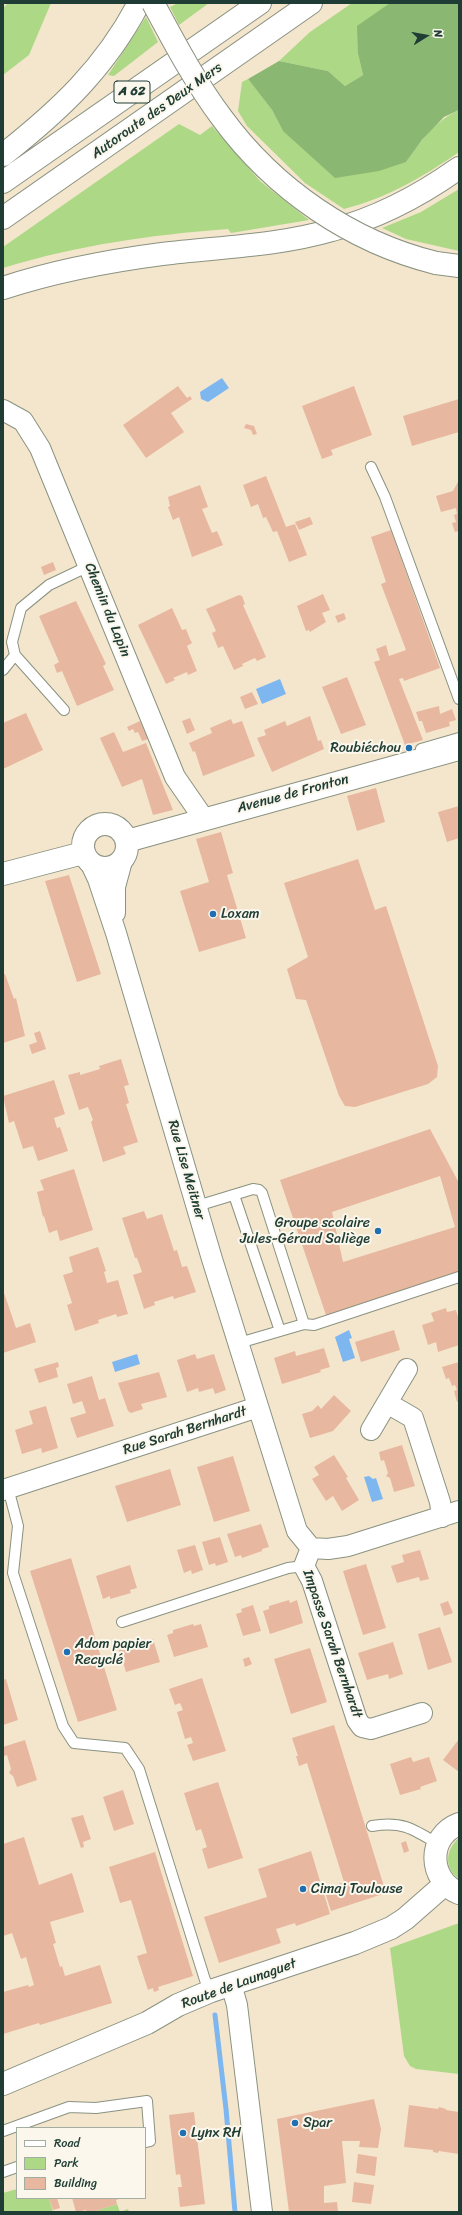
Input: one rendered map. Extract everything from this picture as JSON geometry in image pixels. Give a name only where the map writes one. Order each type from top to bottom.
[{"type":"main road","points":[[3,155],[57,111],[80,88],[101,63],[139,3]]},
{"type":"main road","points":[[153,3],[177,48],[222,118],[268,170],[325,215],[353,232],[381,246],[411,257],[436,263],[459,266]]},
{"type":"main road","name":"A 62","points":[[3,182],[260,3]]},
{"type":"main road","name":"Autoroute des Deux Mers","points":[[3,218],[311,3]]},
{"type":"main road","points":[[3,288],[63,270],[161,254],[282,240],[333,230],[380,213],[426,191],[459,168]]},
{"type":"main road","name":"Avenue de Fronton","points":[[132,846],[202,814],[459,748]]},
{"type":"main road","points":[[99,824],[113,825],[119,828],[132,846],[107,868],[102,869],[87,858],[82,846],[87,832],[99,824]]},
{"type":"main road","points":[[3,874],[87,858]]},
{"type":"main road","points":[[452,1889],[435,1865],[438,1844],[456,1823]]},
{"type":"main road","name":"Route de Launaguet","points":[[3,2084],[147,2023],[178,2005],[211,1991],[355,1943],[391,1928],[452,1889]]},
{"type":"street","name":"Chemin du Lapin","points":[[3,410],[23,421],[40,448],[90,566],[175,777],[202,814]]},
{"type":"street","name":"Rue Lise Meitner","points":[[116,933],[115,887],[132,846]]},
{"type":"street","name":"Rue Lise Meitner","points":[[87,858],[98,878],[116,933],[258,1407]]},
{"type":"street","points":[[371,1430],[407,1369]]},
{"type":"street","points":[[308,1557],[451,1514],[440,1502],[413,1418],[387,1403]]},
{"type":"street","name":"Rue Sarah Bernhardt","points":[[5,1489],[258,1407],[297,1531],[308,1557]]},
{"type":"street","name":"Impasse Sarah Bernhardt","points":[[308,1557],[312,1581],[357,1720],[362,1727],[371,1729],[422,1713]]},
{"type":"street","points":[[231,1984],[238,2011],[262,2212]]},
{"type":"lane","points":[[371,467],[385,497],[459,699]]},
{"type":"lane","points":[[64,710],[15,655],[12,642],[21,608],[49,586],[90,566]]},
{"type":"lane","points":[[3,670],[15,655]]},
{"type":"lane","points":[[202,814],[459,738]]},
{"type":"lane","points":[[197,1206],[253,1188],[262,1193],[304,1324]]},
{"type":"lane","points":[[234,1195],[280,1331]]},
{"type":"lane","points":[[239,1343],[280,1331],[290,1330],[304,1324],[314,1325],[459,1277]]},
{"type":"lane","points":[[5,1489],[18,1526],[13,1573],[62,1726],[74,1743],[125,1748],[140,1769],[205,1980],[211,1991]]},
{"type":"lane","points":[[122,1622],[288,1568],[308,1557]]},
{"type":"lane","points":[[372,1826],[390,1823],[404,1826],[438,1844]]},
{"type":"lane","points":[[3,2130],[69,2107],[96,2108],[147,2101],[150,2141],[146,2142]]},
{"type":"lane","points":[[3,2172],[16,2167]]},
{"type":"green space","points":[[8,3],[51,3],[29,55],[3,75],[3,8]]},
{"type":"green space","points":[[178,3],[209,3],[179,25],[170,7]]},
{"type":"green space","points":[[352,3],[390,3],[383,9],[358,54],[363,75],[345,86],[328,71],[279,61],[310,32]]},
{"type":"green space","points":[[390,3],[459,3],[459,110],[444,117],[422,140],[406,162],[379,171],[335,178],[283,131],[272,110],[248,79],[279,61],[328,71],[345,86],[363,75],[358,54],[357,26]]},
{"type":"green space","points":[[146,17],[158,42],[114,76],[108,75]]},
{"type":"green space","points":[[248,79],[272,110],[283,131],[406,162],[429,132],[443,120],[459,110],[459,152],[432,170],[390,193],[344,209],[305,183],[247,126],[238,111],[242,82]]},
{"type":"green space","points":[[179,124],[200,135],[212,126],[260,181],[309,220],[231,233],[228,229],[170,234],[114,242],[59,253],[3,268],[3,247]]},
{"type":"green space","points":[[459,189],[459,251],[406,239],[382,228],[421,212]]},
{"type":"green space","points":[[459,1838],[459,1879],[451,1870],[448,1859],[451,1848]]},
{"type":"green space","points":[[459,1923],[459,2074],[416,2069],[410,2066],[404,2056],[390,1948]]},
{"type":"green space","points":[[16,2189],[16,2199],[49,2199],[53,2212],[3,2212],[3,2193]]},
{"type":"green space","points":[[117,2204],[120,2212],[93,2212]]},
{"type":"green space","points":[[128,2209],[129,2212],[120,2212]]},
{"type":"water","points":[[222,378],[229,388],[208,402],[201,399],[200,392]]},
{"type":"water","points":[[280,679],[286,694],[262,704],[256,689]]},
{"type":"water","points":[[349,1330],[352,1338],[349,1339],[355,1358],[343,1362],[335,1337]]},
{"type":"water","points":[[137,1354],[140,1364],[115,1372],[112,1362]]},
{"type":"water","points":[[369,1476],[373,1479],[376,1478],[383,1499],[372,1502],[364,1477]]},
{"type":"building","points":[[178,386],[187,398],[190,396],[192,399],[171,413],[184,432],[146,458],[123,425]]},
{"type":"building","points":[[354,386],[372,435],[331,450],[333,455],[322,459],[302,406]]},
{"type":"building","points":[[459,399],[459,432],[412,446],[403,416]]},
{"type":"building","points":[[246,424],[254,426],[257,434],[253,435],[251,430],[244,428]]},
{"type":"building","points":[[266,476],[286,527],[295,524],[307,555],[289,562],[277,531],[273,532],[266,517],[263,518],[258,504],[251,507],[243,485]]},
{"type":"building","points":[[459,480],[459,531],[455,532],[452,523],[456,522],[454,515],[457,514],[456,508],[441,512],[436,496],[453,491]]},
{"type":"building","points":[[200,485],[208,507],[202,509],[212,533],[217,531],[223,545],[192,557],[179,517],[173,520],[168,507],[170,506],[168,497]]},
{"type":"building","points":[[310,517],[313,524],[299,530],[295,522]]},
{"type":"building","points":[[391,530],[440,668],[404,681],[403,678],[399,679],[423,740],[405,745],[374,662],[380,660],[376,649],[386,645],[389,656],[406,650],[381,584],[386,582],[371,537]]},
{"type":"building","points":[[53,562],[56,570],[44,575],[41,567]]},
{"type":"building","points":[[323,594],[330,610],[322,613],[326,622],[310,632],[309,630],[306,631],[297,606]]},
{"type":"building","points":[[239,595],[242,596],[245,604],[243,605],[266,657],[257,661],[255,658],[242,664],[243,666],[234,670],[223,646],[218,648],[212,633],[216,631],[206,609]]},
{"type":"building","points":[[76,601],[106,664],[103,666],[114,690],[77,706],[62,671],[57,673],[54,665],[59,662],[39,616]]},
{"type":"building","points":[[172,608],[182,630],[186,629],[192,643],[187,646],[197,671],[188,675],[187,672],[173,678],[175,680],[166,684],[138,625]]},
{"type":"building","points":[[344,613],[346,619],[338,623],[335,616]]},
{"type":"building","points":[[347,677],[366,725],[341,734],[322,687]]},
{"type":"building","points":[[252,692],[258,704],[245,709],[240,697]]},
{"type":"building","points":[[439,706],[440,714],[452,709],[456,720],[449,722],[450,726],[426,733],[422,721],[419,721],[416,712]]},
{"type":"building","points":[[26,713],[43,750],[3,769],[3,723]]},
{"type":"building","points":[[310,716],[318,741],[321,740],[324,749],[272,772],[257,738],[266,735],[264,730],[285,721],[287,726]]},
{"type":"building","points":[[190,718],[195,730],[187,734],[182,721]]},
{"type":"building","points":[[231,719],[233,724],[242,721],[255,756],[203,776],[195,751],[193,752],[189,743],[212,733],[210,728]]},
{"type":"building","points":[[140,721],[148,739],[142,741],[138,732],[135,733],[133,729],[129,731],[127,727]]},
{"type":"building","points":[[114,732],[123,752],[146,743],[173,810],[153,815],[142,779],[122,787],[100,738]]},
{"type":"building","points":[[376,788],[385,822],[357,831],[347,796]]},
{"type":"building","points":[[459,806],[459,838],[447,842],[438,812]]},
{"type":"building","name":"Loxam","points":[[221,832],[233,873],[227,875],[246,938],[199,952],[180,891],[209,882],[196,839]]},
{"type":"building","points":[[358,859],[375,910],[386,906],[438,1066],[437,1077],[428,1084],[355,1107],[345,1106],[339,1096],[306,1000],[296,999],[287,969],[308,957],[284,883]]},
{"type":"building","points":[[69,875],[101,974],[77,982],[45,881]]},
{"type":"building","points":[[3,974],[5,974],[14,999],[16,998],[25,1036],[3,1043]]},
{"type":"building","points":[[40,1031],[46,1049],[32,1054],[29,1045],[37,1042],[34,1033]]},
{"type":"building","points":[[121,1059],[129,1085],[124,1086],[129,1103],[126,1104],[138,1142],[123,1147],[126,1154],[103,1162],[91,1122],[93,1120],[88,1107],[79,1110],[68,1075],[80,1072],[80,1075],[100,1069],[99,1066]]},
{"type":"building","points":[[54,1080],[65,1114],[54,1118],[57,1128],[60,1127],[68,1151],[38,1161],[33,1146],[23,1149],[14,1121],[9,1123],[3,1096]]},
{"type":"building","name":"Groupe scolaire Jules-Géraud Saliège","points":[[430,1129],[459,1183],[459,1273],[327,1318],[280,1180]],"holes":[[[440,1176],[455,1227],[343,1262],[332,1212]]]},
{"type":"building","points":[[74,1169],[93,1230],[60,1241],[57,1230],[49,1233],[44,1216],[43,1217],[37,1192],[44,1190],[40,1180]]},
{"type":"building","points":[[144,1211],[147,1219],[162,1214],[174,1251],[177,1250],[182,1267],[187,1266],[196,1292],[174,1299],[173,1296],[154,1302],[155,1305],[144,1309],[133,1275],[142,1272],[137,1258],[135,1258],[122,1218]]},
{"type":"building","points":[[98,1247],[106,1271],[104,1272],[107,1283],[118,1280],[128,1314],[117,1317],[116,1314],[98,1320],[99,1323],[75,1331],[67,1305],[72,1303],[63,1275],[73,1272],[69,1257]]},
{"type":"building","points":[[3,1290],[16,1328],[30,1323],[36,1342],[3,1353]]},
{"type":"building","points":[[446,1308],[447,1312],[456,1310],[459,1320],[459,1345],[438,1352],[436,1342],[428,1345],[422,1325],[434,1321],[431,1313]]},
{"type":"building","points":[[394,1330],[400,1350],[361,1362],[355,1342]]},
{"type":"building","points":[[324,1348],[330,1367],[320,1370],[321,1372],[282,1384],[274,1358],[295,1351],[296,1356]]},
{"type":"building","points":[[195,1354],[197,1359],[214,1354],[226,1390],[215,1394],[213,1388],[199,1392],[198,1388],[187,1392],[177,1360]]},
{"type":"building","points":[[58,1362],[59,1367],[56,1368],[58,1377],[39,1383],[34,1369]]},
{"type":"building","points":[[459,1362],[459,1401],[457,1402],[454,1391],[457,1390],[455,1385],[452,1386],[449,1378],[446,1379],[442,1367]]},
{"type":"building","points":[[159,1372],[167,1397],[141,1404],[143,1409],[131,1413],[128,1411],[118,1383]]},
{"type":"building","points":[[92,1376],[99,1400],[105,1398],[114,1426],[77,1438],[70,1418],[86,1413],[82,1401],[73,1404],[67,1384]]},
{"type":"building","points":[[334,1395],[351,1411],[333,1431],[310,1438],[302,1414],[312,1411],[318,1405],[321,1409]]},
{"type":"building","points":[[46,1406],[58,1448],[42,1453],[41,1448],[22,1454],[15,1430],[33,1424],[29,1411]]},
{"type":"building","points":[[402,1445],[415,1486],[394,1492],[390,1478],[386,1476],[388,1473],[384,1460],[381,1461],[379,1452]]},
{"type":"building","points":[[334,1455],[348,1477],[346,1478],[359,1500],[342,1511],[333,1496],[326,1501],[312,1479],[319,1475],[314,1467]]},
{"type":"building","points":[[233,1456],[250,1511],[214,1522],[197,1467]]},
{"type":"building","points":[[170,1469],[181,1505],[127,1522],[115,1486]]},
{"type":"building","points":[[261,1524],[269,1547],[242,1558],[241,1555],[235,1557],[227,1534]]},
{"type":"building","points":[[220,1537],[228,1562],[216,1566],[215,1563],[209,1565],[202,1542]]},
{"type":"building","points":[[195,1545],[203,1570],[192,1574],[191,1570],[184,1573],[177,1550]]},
{"type":"building","points":[[420,1550],[429,1579],[420,1581],[419,1577],[397,1583],[391,1566],[404,1562],[402,1555]]},
{"type":"building","points":[[71,1558],[117,1710],[78,1722],[30,1571]]},
{"type":"building","points":[[366,1564],[386,1628],[363,1635],[343,1571]]},
{"type":"building","points":[[130,1565],[137,1588],[130,1590],[131,1593],[110,1599],[110,1596],[103,1599],[96,1576]]},
{"type":"building","points":[[289,1600],[290,1603],[297,1600],[303,1623],[270,1634],[263,1611],[269,1609],[269,1606]]},
{"type":"building","points":[[448,1601],[453,1613],[444,1616],[440,1604]]},
{"type":"building","points":[[253,1605],[261,1631],[243,1636],[236,1614],[242,1612],[241,1609]]},
{"type":"building","points":[[193,1624],[194,1626],[201,1624],[208,1647],[174,1657],[167,1635],[173,1633],[173,1630]]},
{"type":"building","points":[[440,1627],[452,1662],[428,1670],[418,1634]]},
{"type":"building","points":[[145,1639],[146,1641],[153,1639],[160,1662],[126,1672],[119,1650],[125,1648],[125,1645]]},
{"type":"building","points":[[393,1642],[403,1674],[389,1679],[388,1674],[367,1680],[358,1653]]},
{"type":"building","points":[[310,1648],[327,1702],[291,1714],[274,1659]]},
{"type":"building","points":[[249,1657],[252,1664],[245,1667],[243,1659]]},
{"type":"building","points":[[202,1678],[226,1751],[193,1761],[187,1745],[193,1743],[191,1737],[185,1739],[177,1712],[183,1710],[180,1703],[175,1705],[169,1689]]},
{"type":"building","points":[[6,1679],[18,1720],[3,1725],[3,1680]]},
{"type":"building","points":[[334,1725],[386,1893],[331,1911],[324,1889],[344,1882],[307,1763],[299,1766],[296,1756],[298,1756],[292,1738]]},
{"type":"building","points":[[459,1739],[459,1772],[443,1760]]},
{"type":"building","points":[[25,1740],[37,1780],[17,1787],[13,1776],[9,1773],[11,1769],[7,1755],[4,1756],[3,1747]]},
{"type":"building","points":[[411,1757],[413,1762],[429,1757],[437,1781],[420,1787],[421,1789],[400,1795],[390,1764]]},
{"type":"building","points":[[218,1782],[243,1858],[208,1869],[202,1849],[207,1847],[201,1829],[196,1831],[184,1793]]},
{"type":"building","points":[[123,1790],[134,1824],[114,1831],[103,1797]]},
{"type":"building","points":[[83,1815],[91,1839],[83,1842],[84,1847],[81,1848],[71,1818]]},
{"type":"building","points":[[24,1837],[39,1885],[72,1873],[84,1912],[50,1922],[56,1943],[53,1944],[60,1967],[62,1966],[65,1976],[100,1965],[112,2003],[40,2025],[39,2023],[3,2034],[3,1992],[28,1985],[29,1987],[34,1985],[26,1957],[21,1959],[12,1933],[3,1936],[3,1844]]},
{"type":"building","points":[[406,1841],[409,1851],[404,1853],[401,1843]]},
{"type":"building","points":[[311,1851],[330,1914],[296,1926],[295,1923],[276,1929],[281,1943],[219,1963],[204,1917],[267,1897],[258,1869]]},
{"type":"building","points":[[155,1852],[193,1976],[158,1987],[159,1990],[154,1992],[153,1988],[148,1990],[137,1956],[147,1953],[131,1900],[120,1903],[109,1867]]},
{"type":"building","points":[[374,2099],[381,2129],[378,2148],[359,2147],[360,2141],[342,2141],[346,2183],[324,2186],[324,2203],[337,2202],[338,2212],[289,2212],[277,2119]]},
{"type":"building","points":[[409,2105],[438,2109],[439,2107],[446,2110],[459,2112],[459,2154],[439,2151],[438,2153],[433,2152],[433,2150],[404,2147]]},
{"type":"building","points":[[194,2112],[205,2204],[180,2207],[178,2187],[182,2187],[180,2174],[176,2175],[169,2115]]},
{"type":"building","points":[[358,2154],[377,2157],[375,2176],[356,2173]]},
{"type":"building","points":[[354,2182],[374,2185],[371,2204],[352,2202]]},
{"type":"building","points":[[49,2199],[57,2199],[60,2208],[53,2210]]},
{"type":"building","points":[[72,2199],[119,2199],[116,2200],[117,2204],[93,2212],[87,2212],[86,2210],[76,2212]]},
{"type":"waterway","points":[[215,2015],[226,2109],[235,2212]]},
{"type":"place","name":"Roubiéchou","points":[[409,748]]},
{"type":"place","name":"Loxam","points":[[213,914]]},
{"type":"place","name":"Groupe scolaire Jules-Géraud Saliège","points":[[378,1231]]},
{"type":"place","name":"Adom papier Recyclé","points":[[67,1652]]},
{"type":"place","name":"Cimaj Toulouse","points":[[303,1889]]},
{"type":"place","name":"Spar","points":[[295,2123]]},
{"type":"place","name":"Lynx RH","points":[[183,2133]]}]
